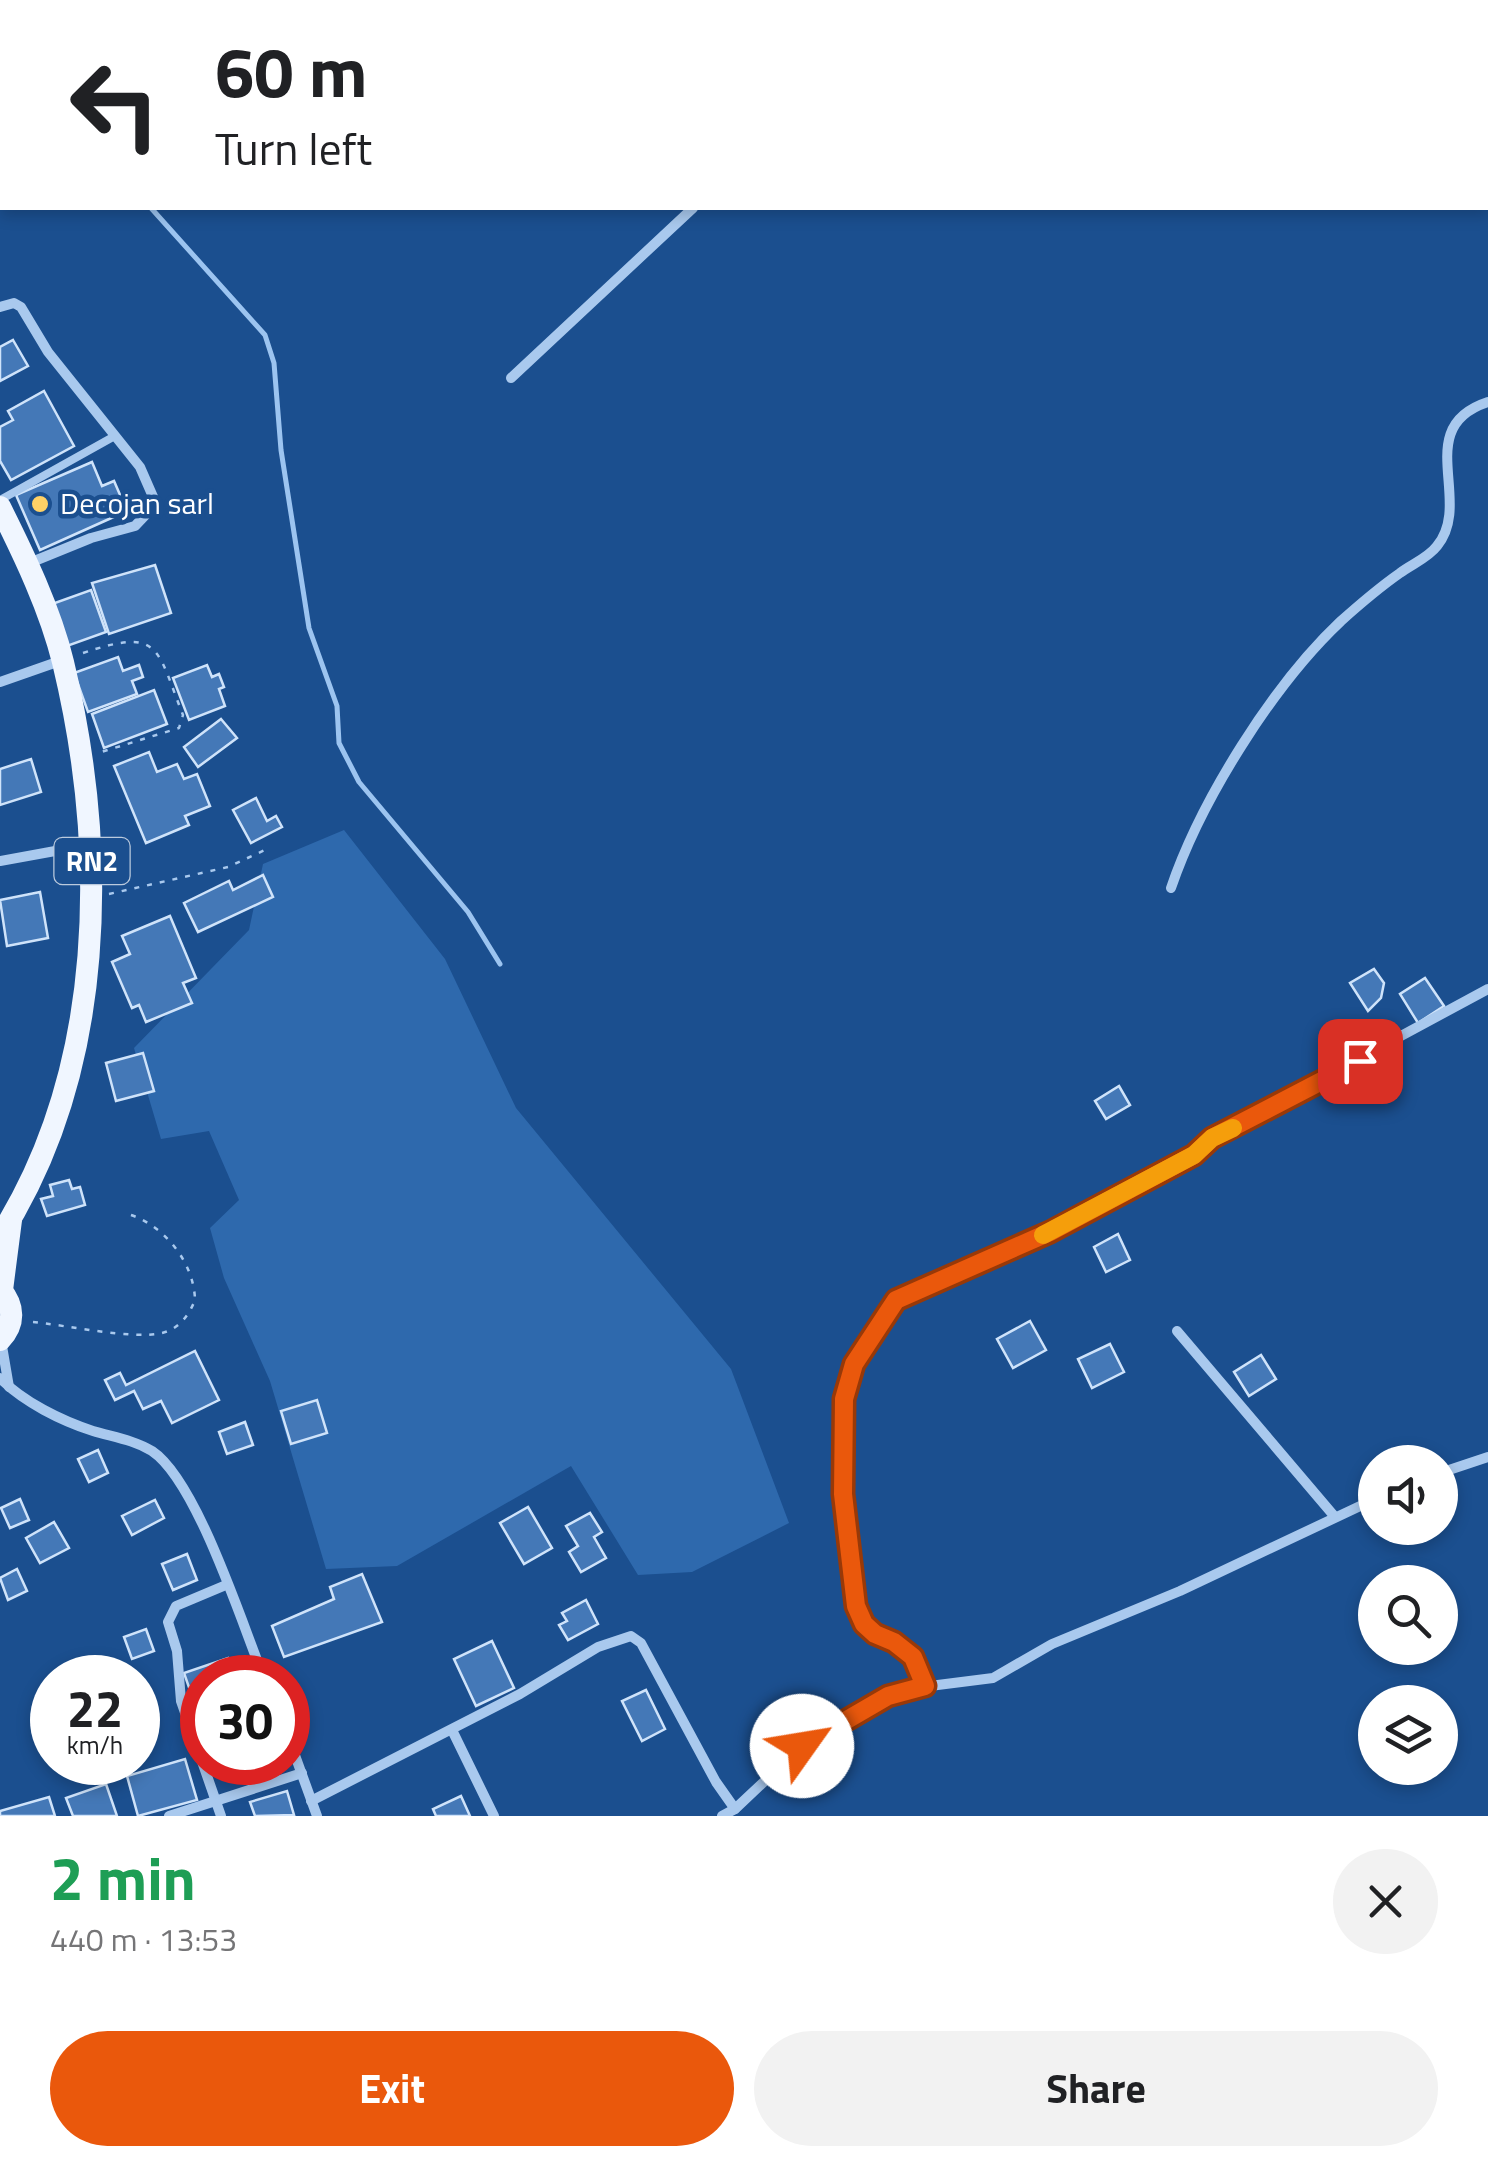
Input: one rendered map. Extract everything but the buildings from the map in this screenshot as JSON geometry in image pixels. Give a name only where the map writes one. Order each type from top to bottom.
[{"type":"main road","name":"RN2","points":[[0,503],[8,541],[26,564],[63,660],[92,844],[93,896],[88,972],[74,1048],[51,1128],[6,1226],[1,1290],[12,1310],[4,1334]]},
{"type":"street","points":[[512,378],[691,210]]},
{"type":"street","points":[[0,308],[14,303],[21,307],[48,352],[140,468],[150,486],[153,508],[135,526],[26,564]]},
{"type":"street","points":[[1170,888],[1188,842],[1224,772],[1313,650],[1366,600],[1440,543],[1448,518],[1448,454],[1453,426],[1463,412],[1488,402]]},
{"type":"street","points":[[0,682],[63,660]]},
{"type":"street","points":[[0,861],[92,844]]},
{"type":"street","points":[[925,1686],[913,1657],[875,1634],[859,1617],[849,1566],[843,1494],[847,1383],[885,1312],[904,1295],[1028,1242],[1134,1188],[1194,1155],[1212,1138],[1488,988]]},
{"type":"street","points":[[1176,1331],[1335,1516]]},
{"type":"street","points":[[4,1334],[9,1388]]},
{"type":"street","points":[[0,1378],[9,1388],[88,1430],[134,1442],[165,1462],[186,1492],[254,1655]]},
{"type":"street","points":[[1458,1467],[1488,1457]]},
{"type":"street","points":[[722,1816],[831,1726],[888,1696],[925,1686],[993,1678],[1052,1644],[1180,1590],[1358,1506]]},
{"type":"street","points":[[221,1816],[182,1700],[177,1650],[168,1622],[176,1606],[226,1586]]},
{"type":"street","points":[[312,1801],[452,1730],[598,1647],[630,1636],[641,1643],[716,1782],[735,1808]]},
{"type":"street","points":[[452,1730],[494,1816]]},
{"type":"street","points":[[169,1816],[265,1785]]},
{"type":"street","points":[[306,1785],[317,1816]]},
{"type":"lane","points":[[0,503],[113,436]]},
{"type":"path","points":[[63,660],[108,644],[137,639],[147,642],[156,652],[183,715],[179,728],[80,759]]},
{"type":"path","points":[[93,896],[228,867],[265,850]]},
{"type":"path","points":[[4,1334],[146,1335],[162,1333],[182,1321],[194,1300],[189,1270],[157,1227],[128,1214]]},
{"type":"shaded area","points":[[344,830],[445,959],[516,1108],[731,1369],[789,1523],[692,1572],[638,1575],[571,1466],[397,1566],[326,1569],[270,1381],[224,1278],[210,1228],[239,1200],[209,1131],[161,1139],[134,1048],[249,930],[263,864]]},
{"type":"waterway","points":[[153,210],[265,335],[274,363],[281,450],[309,628],[337,706],[339,743],[359,782],[468,912],[500,964]]},
{"type":"slow traffic","points":[[1043,1235],[1194,1155],[1212,1138],[1233,1128]]},
{"type":"place","name":"Decojan sarl","points":[[40,504]]},
{"type":"route","points":[[802,1746],[888,1696],[925,1686],[913,1657],[864,1624],[851,1585],[843,1494],[844,1399],[850,1372],[885,1312],[904,1295],[1028,1242],[1134,1188],[1194,1155],[1212,1138],[1360,1061]]}]
